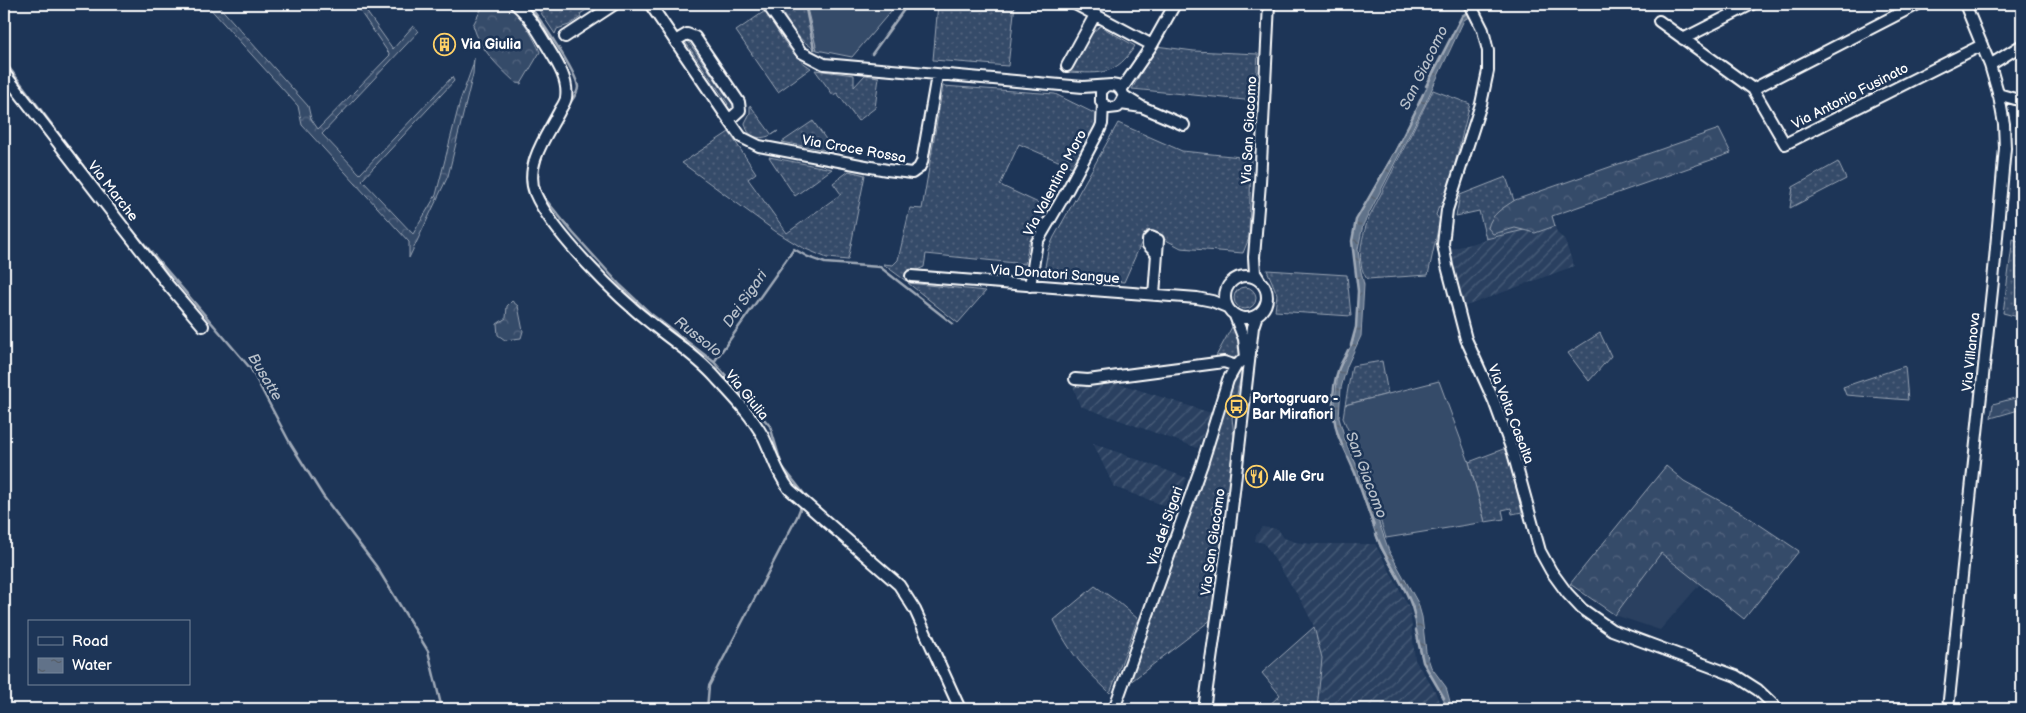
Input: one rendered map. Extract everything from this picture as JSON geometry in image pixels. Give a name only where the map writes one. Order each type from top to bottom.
[{"type":"street","name":"Via Giulia","points":[[515,4],[535,26],[559,66],[563,74],[566,91],[566,99],[542,144],[533,171],[534,191],[541,205],[581,256],[621,297],[700,362],[728,391],[764,438],[777,473],[789,489],[899,585],[915,610],[960,709]]},
{"type":"street","points":[[565,37],[615,4]]},
{"type":"street","name":"Via Croce Rossa","points":[[650,4],[741,137],[759,146],[912,173],[919,168],[922,162],[937,75]]},
{"type":"street","points":[[767,4],[800,52],[816,61],[838,66],[937,75],[1083,88],[1093,86],[1184,125]]},
{"type":"street","points":[[1075,4],[1152,45]]},
{"type":"street","name":"Via Valentino Moro","points":[[1030,286],[1037,242],[1068,189],[1102,124],[1109,118],[1117,95],[1152,45],[1175,4]]},
{"type":"street","name":"Via San Giacomo","points":[[1260,281],[1255,273],[1254,257],[1260,183],[1269,4]]},
{"type":"street","points":[[1683,39],[1752,4]]},
{"type":"street","points":[[1753,89],[1918,4]]},
{"type":"street","name":"Via Villanova","points":[[1948,709],[1993,281],[2005,148],[2004,124],[1990,65],[1965,4]]},
{"type":"street","name":"Via Volta Casalta","points":[[1473,8],[1483,30],[1488,51],[1488,71],[1481,104],[1447,210],[1443,244],[1466,339],[1494,401],[1513,453],[1540,551],[1551,571],[1567,593],[1582,609],[1612,630],[1736,676],[1758,690],[1778,709]]},
{"type":"street","points":[[1067,66],[1095,15]]},
{"type":"street","name":"Via Antonio Fusinato","points":[[1659,21],[1753,89],[1785,144],[1982,45]]},
{"type":"street","points":[[675,40],[687,34],[695,37],[739,102],[740,110],[729,120]]},
{"type":"street","points":[[1990,65],[2022,45]]},
{"type":"street","name":"Via Marche","points":[[4,73],[162,277],[203,326]]},
{"type":"street","points":[[1083,88],[1109,108],[1117,95]]},
{"type":"street","points":[[1101,101],[1101,92],[1117,95]]},
{"type":"street","points":[[1998,94],[2022,101]]},
{"type":"street","name":"Via Valentino Moro","points":[[1101,101],[1102,124]]},
{"type":"street","points":[[1154,295],[1156,253]]},
{"type":"street","points":[[1238,277],[1247,276],[1260,281],[1266,289],[1267,302],[1264,308],[1257,315],[1248,319],[1235,316],[1227,307],[1224,297],[1226,288],[1238,277],[1254,257]]},
{"type":"street","name":"Via Donatori Sangue","points":[[911,276],[1197,298],[1227,307]]},
{"type":"street","name":"Via Donatori Sangue","points":[[1197,298],[1226,288]]},
{"type":"street","name":"Via San Giacomo","points":[[1204,709],[1257,315]]},
{"type":"street","name":"Via San Giacomo","points":[[1235,316],[1244,339],[1248,378]]},
{"type":"street","name":"Via dei Sigari","points":[[1114,709],[1202,464],[1228,380],[1236,366],[1246,356]]},
{"type":"street","points":[[1075,379],[1088,380],[1224,362],[1236,366]]},
{"type":"shaded area","points":[[1555,226],[1557,233],[1564,239],[1574,266],[1463,307],[1451,249],[1524,230],[1535,233]]},
{"type":"shaded area","points":[[1111,381],[1211,413],[1198,448],[1080,406],[1072,383]]},
{"type":"shaded area","points":[[1093,443],[1187,478],[1174,509],[1114,487]]},
{"type":"shaded area","points":[[1262,527],[1278,529],[1284,538],[1295,542],[1311,544],[1375,544],[1410,609],[1415,660],[1435,691],[1442,709],[1317,709],[1322,658],[1313,624],[1302,602],[1264,543],[1255,541]]},
{"type":"shaded area","points":[[1661,553],[1701,583],[1660,630],[1615,615]]},
{"type":"green space","points":[[500,3],[509,7],[520,18],[538,47],[540,52],[521,84],[516,83],[496,64],[476,34],[473,25],[484,4]]},
{"type":"green space","points":[[206,4],[217,4],[308,106],[311,119],[318,129],[390,55],[355,4],[361,4],[393,49],[413,26],[419,31],[322,134],[360,174],[452,77],[454,81],[362,180],[413,234],[436,195],[460,101],[474,58],[473,74],[448,176],[409,258],[409,242],[302,125],[298,106]]},
{"type":"green space","points":[[535,4],[594,5],[580,14],[581,17],[569,25],[557,29],[555,34]]},
{"type":"green space","points":[[777,4],[806,4],[817,50],[798,36]]},
{"type":"green space","points":[[806,4],[897,4],[852,57],[817,50]]},
{"type":"green space","points":[[938,4],[1015,4],[1008,66],[933,60]]},
{"type":"green space","points":[[765,11],[791,50],[811,68],[778,92],[736,31]]},
{"type":"green space","points":[[1100,26],[1135,46],[1121,63],[1107,71],[1091,73],[1069,72],[1092,33]]},
{"type":"green space","points":[[691,38],[688,41],[731,102],[733,101],[736,106],[734,111],[729,111],[726,106],[728,104],[686,43],[683,44],[681,41]]},
{"type":"green space","points":[[1156,46],[1194,51],[1258,54],[1255,101],[1132,89]]},
{"type":"green space","points":[[815,70],[854,75],[854,87],[865,75],[879,77],[875,108],[858,121],[837,93],[833,95]]},
{"type":"green space","points":[[943,86],[1055,94],[1100,116],[1072,167],[1019,144],[1000,185],[1049,208],[1029,242],[1025,264],[926,254],[924,267],[917,270],[910,269],[906,281],[883,264],[893,265],[898,260],[910,208],[922,209]]},
{"type":"green space","points":[[1433,90],[1470,104],[1447,195],[1442,207],[1439,206],[1436,215],[1440,220],[1428,275],[1367,279],[1363,272],[1360,258],[1368,220]]},
{"type":"green space","points":[[750,105],[772,135],[758,137],[750,134],[745,123],[750,113]]},
{"type":"green space","points":[[813,121],[835,152],[782,142]]},
{"type":"green space","points":[[1118,123],[1182,151],[1251,158],[1249,238],[1243,253],[1181,248],[1147,230],[1124,282],[1052,276],[1045,267],[1048,250]]},
{"type":"green space","points":[[1719,129],[1731,153],[1552,216],[1555,226],[1535,233],[1515,228],[1493,234],[1488,228],[1495,215],[1515,200]]},
{"type":"green space","points":[[729,132],[756,173],[748,179],[787,233],[841,194],[833,183],[849,171],[865,175],[848,260],[827,258],[801,247],[775,231],[682,163]]},
{"type":"green space","points":[[769,157],[832,169],[795,196]]},
{"type":"green space","points":[[1838,162],[1846,179],[1790,208],[1793,187]]},
{"type":"green space","points":[[1506,177],[1524,230],[1486,239],[1479,211],[1456,216],[1460,195]]},
{"type":"green space","points":[[2013,239],[2022,243],[2022,318],[2003,313]]},
{"type":"green space","points":[[1267,270],[1347,275],[1351,316],[1275,311],[1277,294]]},
{"type":"green space","points":[[908,283],[986,291],[958,323]]},
{"type":"green space","points":[[1245,287],[1253,290],[1256,298],[1253,306],[1245,309],[1237,306],[1234,298],[1237,290]]},
{"type":"green space","points":[[512,301],[518,306],[523,331],[521,338],[505,340],[498,335],[497,324],[506,318],[507,306]]},
{"type":"green space","points":[[1233,325],[1238,332],[1240,341],[1241,350],[1239,358],[1215,358]]},
{"type":"green space","points":[[1600,333],[1611,356],[1589,381],[1568,353]]},
{"type":"green space","points":[[1382,361],[1388,394],[1345,405],[1352,366]]},
{"type":"green space","points":[[1243,366],[1232,418],[1234,436],[1228,490],[1210,509],[1216,516],[1224,519],[1212,619],[1129,683],[1166,583],[1223,415],[1232,380]]},
{"type":"green space","points":[[1905,366],[1908,400],[1846,395],[1843,387]]},
{"type":"green space","points":[[1439,381],[1469,462],[1485,522],[1386,538],[1362,462],[1343,418],[1345,405]]},
{"type":"green space","points":[[2022,396],[2022,409],[1991,418],[1993,404]]},
{"type":"green space","points":[[1506,448],[1522,512],[1512,514],[1511,508],[1502,510],[1504,519],[1485,522],[1469,462]]},
{"type":"green space","points":[[1666,466],[1684,481],[1742,513],[1799,551],[1744,619],[1661,553],[1615,615],[1570,584]]},
{"type":"green space","points":[[1095,586],[1138,619],[1110,693],[1078,660],[1054,620]]},
{"type":"green space","points":[[1314,627],[1322,658],[1317,709],[1265,709],[1280,695],[1262,673]]},
{"type":"water","points":[[1480,4],[1489,4],[1464,20],[1424,106],[1363,225],[1358,249],[1364,285],[1361,336],[1347,366],[1341,388],[1339,418],[1346,442],[1366,486],[1389,551],[1418,603],[1422,617],[1426,652],[1431,667],[1446,687],[1452,709],[1446,709],[1443,697],[1423,662],[1418,644],[1413,605],[1380,547],[1355,473],[1337,434],[1334,412],[1338,371],[1353,342],[1356,327],[1358,291],[1352,241],[1356,220],[1402,138],[1462,16]]},
{"type":"waterway","name":"Russolo","points":[[527,4],[556,44],[576,80],[577,92],[567,107]]},
{"type":"waterway","points":[[805,4],[814,49]]},
{"type":"waterway","name":"Dei Sigari","points":[[872,54],[908,4]]},
{"type":"waterway","name":"San Giacomo","points":[[1426,86],[1462,16],[1471,10]]},
{"type":"waterway","name":"Busatte","points":[[4,61],[108,199]]},
{"type":"waterway","name":"San Giacomo","points":[[1418,105],[1423,94]]},
{"type":"waterway","name":"San Giacomo","points":[[1395,152],[1415,112]]},
{"type":"waterway","name":"Russolo","points":[[541,158],[537,172],[538,186],[542,195],[620,285],[651,314],[714,362],[770,426],[782,466],[805,495],[804,499]]},
{"type":"waterway","name":"San Giacomo","points":[[1351,345],[1356,327],[1358,291],[1352,241],[1356,220],[1390,161]]},
{"type":"waterway","name":"Busatte","points":[[117,212],[251,369],[290,443],[323,496],[376,566],[428,651],[442,709]]},
{"type":"waterway","points":[[714,362],[794,249],[808,257],[825,263],[880,267],[953,324]]},
{"type":"waterway","name":"San Giacomo","points":[[1342,445],[1334,418],[1333,399],[1335,380],[1348,350]]},
{"type":"waterway","name":"San Giacomo","points":[[1348,457],[1374,526]]},
{"type":"waterway","name":"Russolo","points":[[707,709],[709,686],[802,504]]},
{"type":"waterway","name":"San Giacomo","points":[[1376,534],[1380,545],[1403,586],[1415,619]]},
{"type":"waterway","name":"San Giacomo","points":[[1416,630],[1423,662],[1444,698]]},
{"type":"waterway","name":"San Giacomo","points":[[1445,703],[1446,709]]},
{"type":"place","name":"Via Giulia","points":[[445,44]]},
{"type":"place","name":"Portogruaro - Bar Mirafiori","points":[[1236,406]]},
{"type":"place","name":"Alle Gru","points":[[1257,476]]}]
